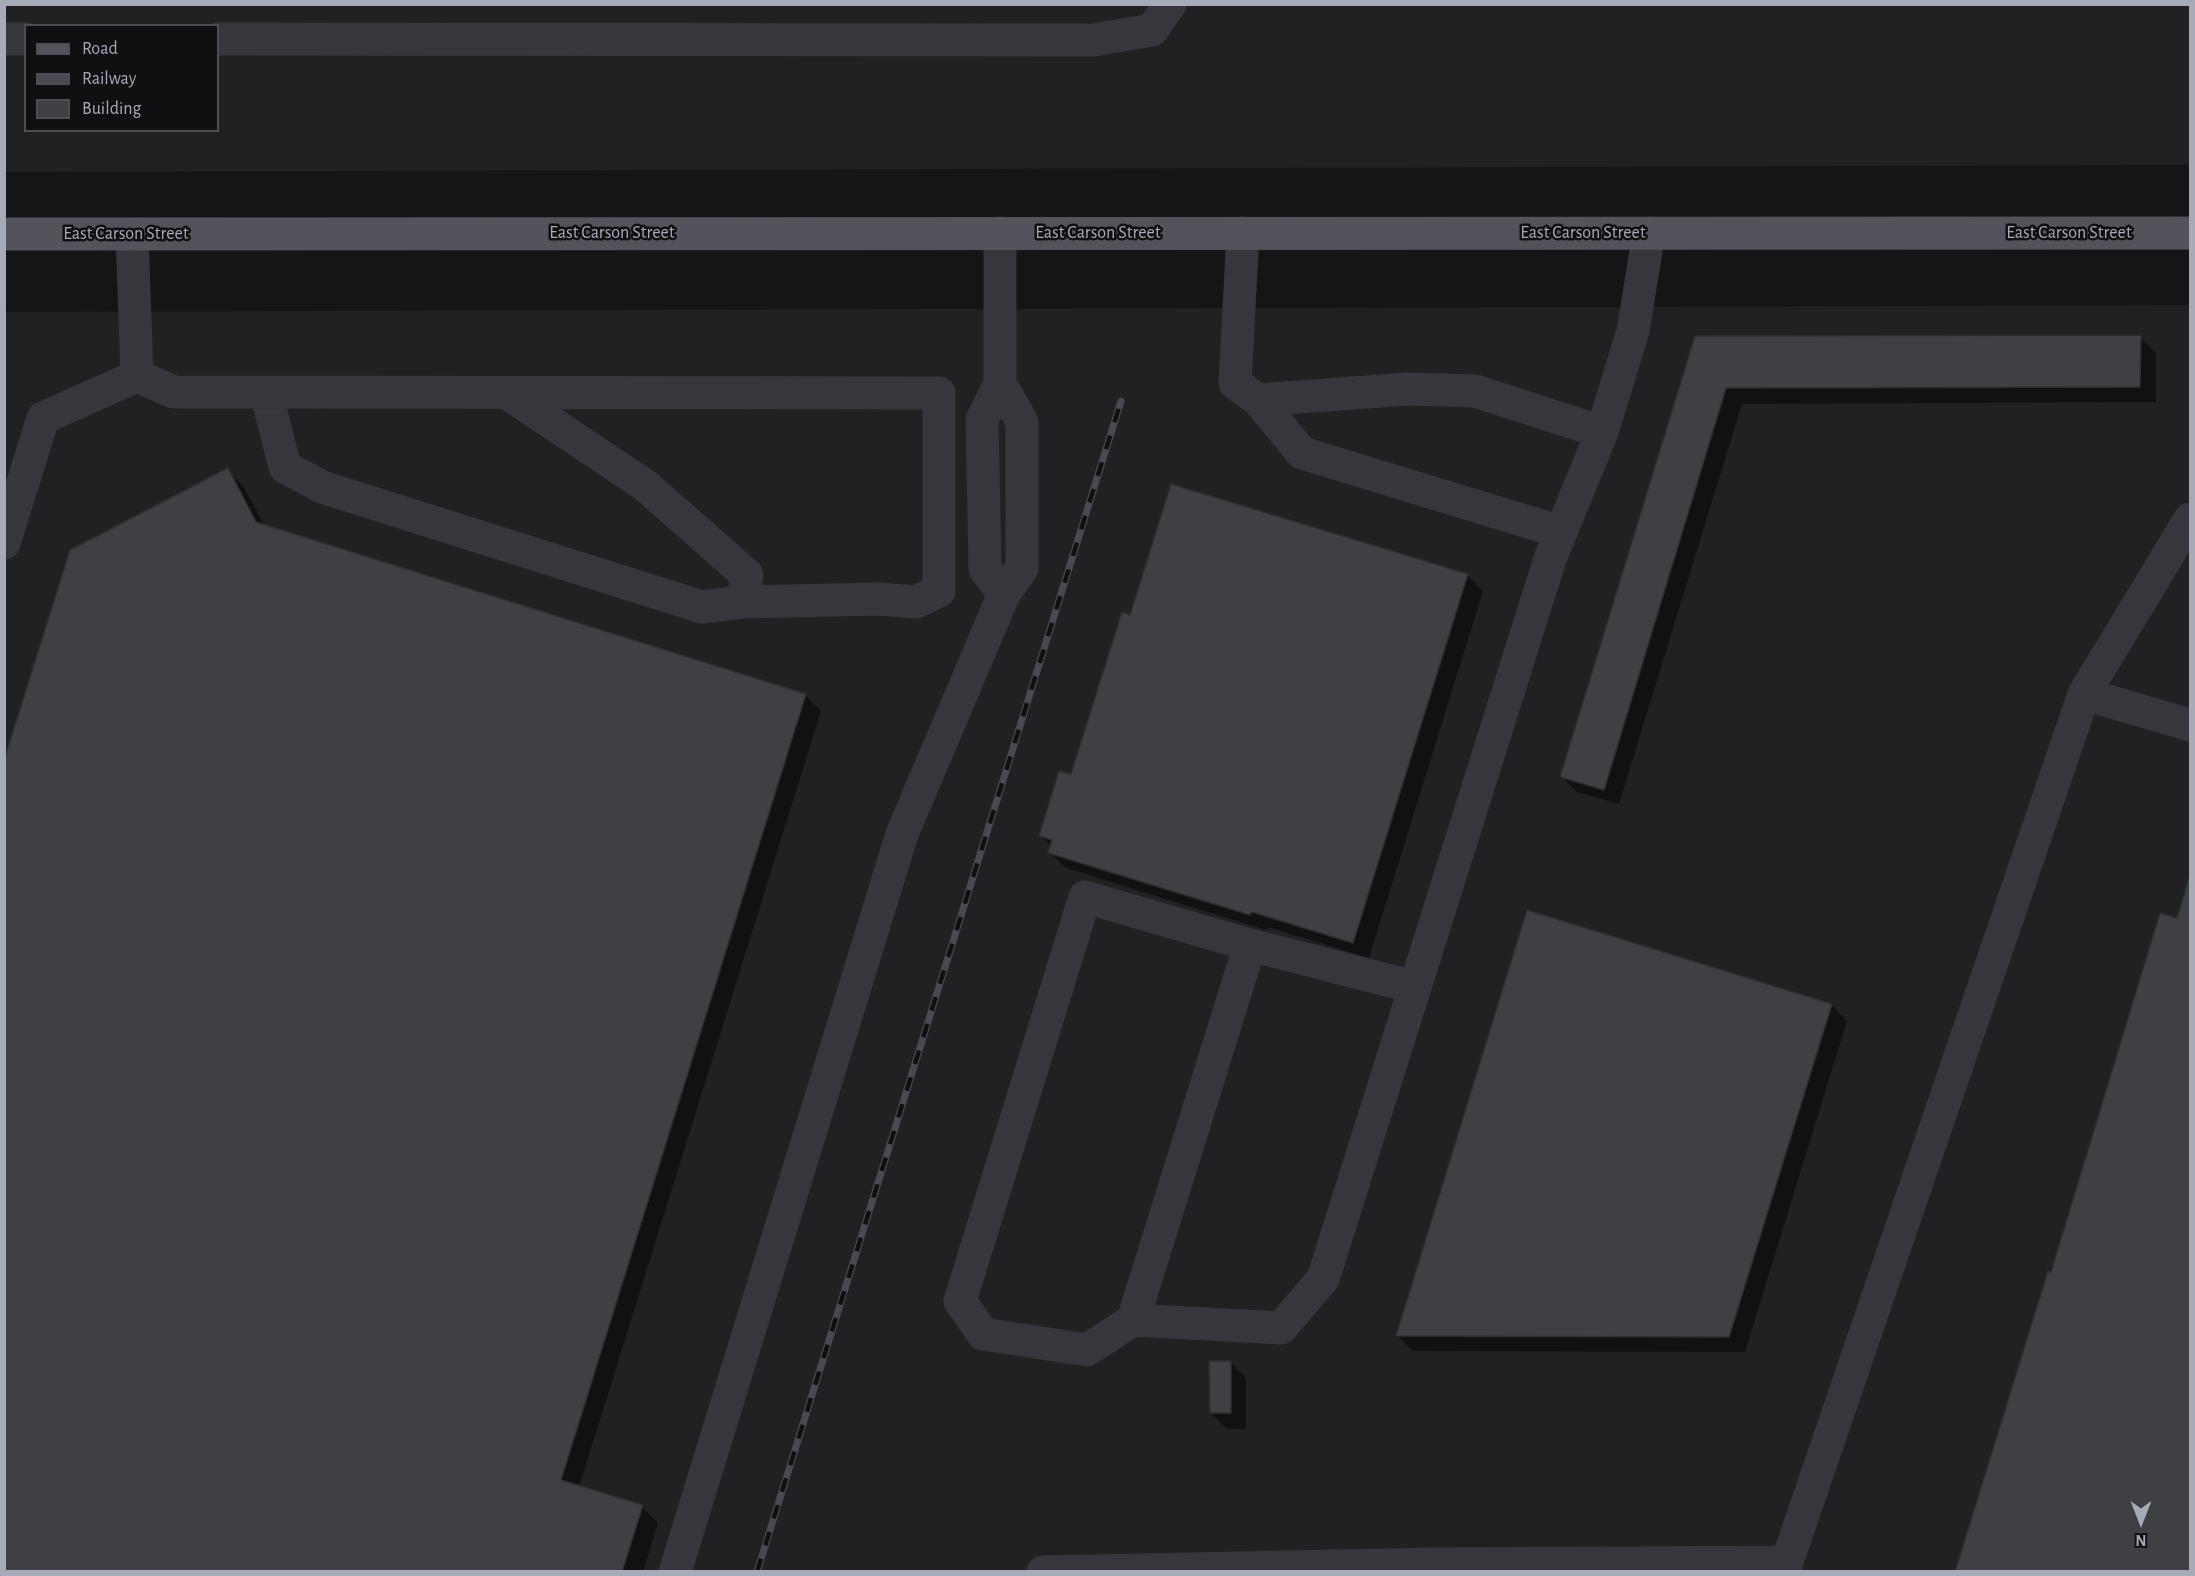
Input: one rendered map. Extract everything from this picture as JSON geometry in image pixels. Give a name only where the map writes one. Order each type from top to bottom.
[{"type":"main road","name":"East Carson Street","points":[[4,234],[2190,232]]},
{"type":"lane","points":[[219,39],[1094,40],[1152,30],[1170,4]]},
{"type":"lane","points":[[4,39],[24,39]]},
{"type":"lane","points":[[1414,987],[1250,945],[1085,897],[960,1301],[983,1334],[1087,1350],[1133,1320],[1281,1328],[1323,1279],[1550,559],[1602,432],[1633,332],[1648,232]]},
{"type":"lane","points":[[675,1572],[902,834],[1004,594],[1022,568],[1022,422],[1000,383],[1000,233]]},
{"type":"lane","points":[[1243,233],[1235,383],[1258,400],[1302,453],[1561,532]]},
{"type":"lane","points":[[132,234],[137,376]]},
{"type":"lane","points":[[4,543],[43,418],[137,376],[174,392],[266,392],[507,393],[939,393],[939,591],[916,602],[879,599],[743,602],[702,607],[322,487],[285,467],[266,392]]},
{"type":"lane","points":[[1258,400],[1408,389],[1475,391],[1602,432]]},
{"type":"lane","points":[[507,393],[646,486],[747,576],[743,602]]},
{"type":"lane","points":[[1043,1572],[1433,1564],[1787,1562],[2084,694],[2190,520]]},
{"type":"lane","points":[[2084,694],[2190,725]]},
{"type":"lane","points":[[1133,1320],[1250,945]]},
{"type":"shaded area","points":[[4,5],[2190,5],[2190,165],[5,172]]},
{"type":"shaded area","points":[[2190,305],[2190,1571],[5,1571],[4,312]]},
{"type":"building","points":[[2141,335],[2140,387],[1726,388],[1604,790],[1560,777],[1695,336]]},
{"type":"building","points":[[228,468],[256,522],[806,694],[561,1480],[643,1505],[622,1572],[4,1572],[4,760],[70,550]]},
{"type":"building","points":[[1171,484],[1468,574],[1353,943],[1252,912],[1250,915],[1048,853],[1052,840],[1039,836],[1059,771],[1071,774],[1122,612],[1130,615]]},
{"type":"building","points":[[2190,875],[2190,1572],[1955,1572],[2048,1271],[2051,1272],[2160,913],[2177,918]]},
{"type":"building","points":[[1527,910],[1832,1004],[1729,1337],[1396,1336]]},
{"type":"building","points":[[1209,1361],[1231,1361],[1231,1413],[1210,1413]]},
{"type":"railway","points":[[757,1572],[1121,401]]}]
